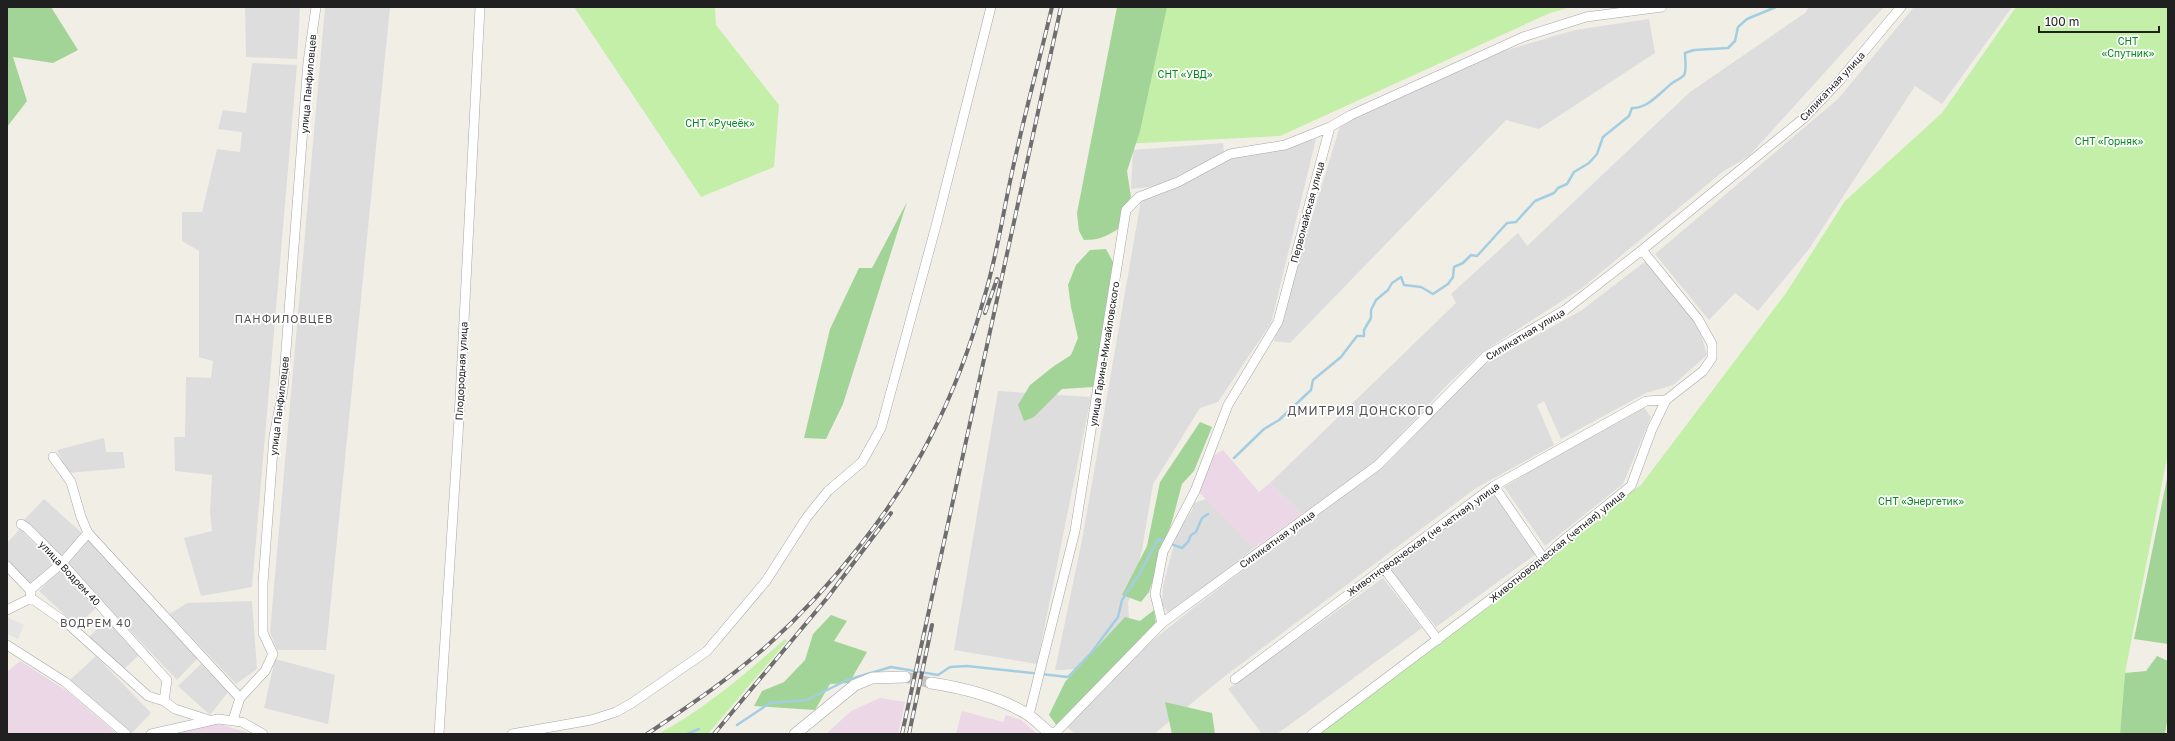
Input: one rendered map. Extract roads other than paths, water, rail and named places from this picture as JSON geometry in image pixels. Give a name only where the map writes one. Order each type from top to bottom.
[{"type":"street","name":"улица Панфиловцев","points":[[233,720],[240,698],[265,671],[273,654],[263,633],[263,583],[274,436],[283,390],[308,62],[316,7]]},
{"type":"street","name":"Плодородная улица","points":[[439,734],[459,419],[480,7]]},
{"type":"street","points":[[512,734],[591,720],[616,712],[632,703],[707,651],[766,581],[807,517],[828,491],[862,462],[870,451],[881,428],[937,222],[991,7]]},
{"type":"street","points":[[1330,127],[1351,115],[1523,37],[1586,17],[1662,7]]},
{"type":"street","name":"Силикатная улица","points":[[1054,734],[1162,624],[1378,465],[1486,356],[1565,310],[1642,250],[1804,118],[1840,80],[1902,7]]},
{"type":"street","name":"Первомайская улица","points":[[1162,624],[1155,594],[1164,552],[1195,492],[1228,405],[1278,322],[1330,127]]},
{"type":"street","name":"улица Гарина-Михайловского","points":[[1029,715],[1076,531],[1126,210],[1139,197],[1178,182],[1230,154],[1285,145],[1330,127]]},
{"type":"street","name":"Животноводческая (четная) улица","points":[[1312,734],[1544,559],[1559,544],[1631,486],[1652,429],[1666,400],[1704,371],[1712,358],[1712,344],[1698,319],[1642,250]]},
{"type":"street","name":"Животноводческая (не четная) улица","points":[[1235,679],[1383,567],[1494,486],[1646,401],[1666,400]]},
{"type":"street","points":[[53,457],[72,482],[81,518],[88,532],[240,698]]},
{"type":"street","points":[[1494,486],[1544,559]]},
{"type":"street","name":"улица Водрем 40","points":[[21,524],[27,528],[62,563],[168,680],[164,701]]},
{"type":"street","points":[[7,610],[31,594],[62,563],[88,532]]},
{"type":"street","points":[[7,566],[31,594],[68,624],[148,696],[164,701],[175,709],[209,720]]},
{"type":"street","points":[[1383,567],[1438,640]]},
{"type":"street","points":[[7,645],[66,682],[126,734]]},
{"type":"street","points":[[795,734],[855,685],[872,678],[905,677]]},
{"type":"street","points":[[931,683],[980,694],[1005,703],[1029,715],[1051,734]]},
{"type":"street","points":[[151,734],[209,720],[233,720],[242,722],[264,734]]},
{"type":"waterway","points":[[1234,458],[1264,429],[1279,420],[1311,390],[1313,380],[1341,357],[1357,336],[1364,336],[1364,330],[1371,318],[1371,310],[1376,300],[1388,290],[1392,283],[1401,277],[1404,285],[1421,287],[1433,294],[1448,284],[1453,277],[1454,267],[1463,263],[1471,255],[1477,256],[1507,223],[1516,222],[1535,201],[1554,193],[1558,188],[1567,184],[1574,172],[1589,163],[1597,154],[1603,137],[1629,116],[1632,108],[1638,108],[1648,103],[1683,76],[1686,65],[1685,53],[1694,50],[1728,48],[1735,41],[1738,27],[1747,19],[1776,7]]},
{"type":"waterway","points":[[737,725],[770,703],[807,700],[847,680],[891,667],[938,675],[950,667],[967,666],[1068,677],[1091,653],[1118,617],[1122,600],[1140,573],[1158,539],[1182,548],[1188,542],[1191,535],[1196,532],[1202,518],[1208,514]]},
{"type":"waterway","points":[[687,734],[699,729]]},
{"type":"tunnel","points":[[905,677],[931,683]]},
{"type":"railway","points":[[647,734],[725,680],[792,623],[815,599],[859,547],[880,519],[916,463],[939,420],[954,386],[979,316],[989,281],[1019,140],[1052,7]]},
{"type":"railway","points":[[902,734],[1061,7]]},
{"type":"railway","points":[[985,313],[997,279]]},
{"type":"railway","points":[[714,734],[828,597],[891,513]]},
{"type":"railway","points":[[909,734],[932,625]]},
{"type":"district","name":"ПАНФИЛОВЦЕВ","points":[[284,319]]},
{"type":"district","name":"ДМИТРИЯ ДОНСКОГО","points":[[1361,411]]},
{"type":"district","name":"ВОДРЕМ 40","points":[[96,623]]},
{"type":"park label","name":"СНТ «Спутник»","points":[[2128,46]]},
{"type":"park label","name":"СНТ «УВД»","points":[[1185,74]]},
{"type":"park label","name":"СНТ «Ручеёк»","points":[[720,123]]},
{"type":"park label","name":"СНТ «Горняк»","points":[[2109,141]]},
{"type":"park label","name":"СНТ «Энергетик»","points":[[1921,501]]}]
